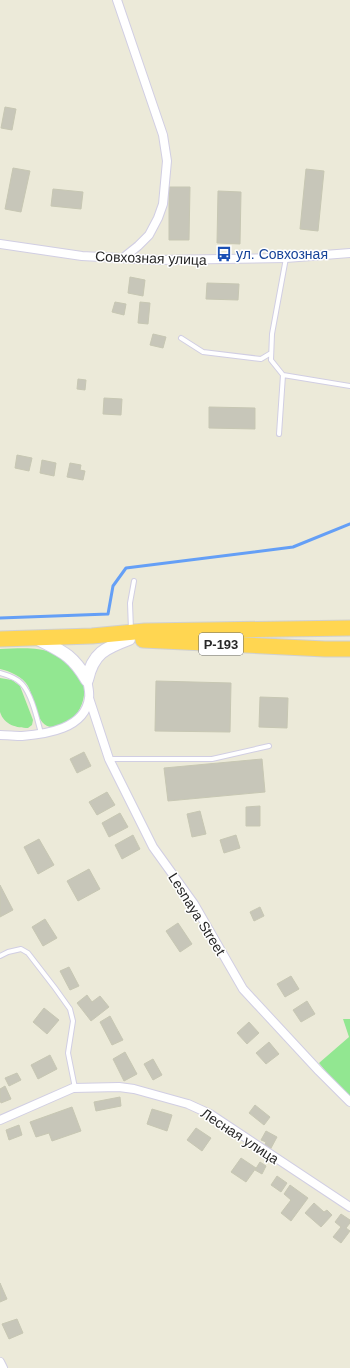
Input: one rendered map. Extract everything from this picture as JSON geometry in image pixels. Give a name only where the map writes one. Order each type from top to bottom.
[{"type":"highway","name":"Р-193","points":[[0,639],[350,628]]},
{"type":"highway","name":"Р-193","points":[[130,636],[325,649],[350,649]]},
{"type":"street","points":[[117,0],[163,135],[167,161],[164,204],[158,218],[150,235],[123,258]]},
{"type":"street","name":"Совхозная улица","points":[[0,244],[82,256],[158,260],[286,258],[350,253]]},
{"type":"street","points":[[87,680],[90,667],[94,660],[109,647],[130,636]]},
{"type":"street","points":[[36,638],[70,656],[81,668],[87,680]]},
{"type":"street","name":"Lesnaya Street","points":[[87,680],[89,698],[109,758],[153,847],[194,904],[243,989],[350,1102]]},
{"type":"street","points":[[1,736],[21,736],[42,733],[68,726],[78,720],[85,710],[89,698]]},
{"type":"street","name":"Лесная улица","points":[[0,1120],[75,1088],[119,1087],[134,1089],[188,1104],[210,1114],[350,1207]]},
{"type":"street","points":[[0,1362],[3,1368]]},
{"type":"lane","points":[[286,258],[272,334],[271,360],[283,375],[350,386]]},
{"type":"lane","points":[[181,338],[203,352],[261,359],[271,353]]},
{"type":"lane","points":[[279,434],[283,375]]},
{"type":"lane","points":[[130,636],[130,604],[134,581]]},
{"type":"lane","points":[[0,673],[13,677],[22,683],[28,693],[42,733]]},
{"type":"lane","points":[[109,758],[212,759],[268,746]]},
{"type":"lane","points":[[0,956],[8,952],[21,949],[28,953],[70,1009],[72,1020],[68,1053],[75,1088]]},
{"type":"green space","points":[[0,649],[39,649],[60,657],[73,667],[82,678],[84,684],[84,696],[80,708],[73,718],[68,722],[55,727],[48,726],[43,723],[36,711],[26,683],[16,675],[0,669]]},
{"type":"green space","points":[[0,678],[12,680],[20,686],[33,720],[32,725],[28,728],[11,725],[2,716],[0,712]]},
{"type":"green space","points":[[343,1019],[350,1019],[350,1096],[337,1085],[319,1063],[349,1037]]},
{"type":"building","points":[[5,107],[16,109],[12,130],[1,128]]},
{"type":"building","points":[[13,168],[30,171],[21,212],[5,209]]},
{"type":"building","points":[[306,169],[324,171],[318,231],[300,229]]},
{"type":"building","points":[[169,187],[190,187],[189,240],[169,240]]},
{"type":"building","points":[[53,189],[83,192],[81,209],[51,206]]},
{"type":"building","points":[[218,191],[241,192],[240,244],[217,243]]},
{"type":"building","points":[[130,277],[145,280],[143,296],[128,293]]},
{"type":"building","points":[[207,283],[239,284],[238,300],[206,299]]},
{"type":"building","points":[[115,302],[126,304],[124,315],[112,312]]},
{"type":"building","points":[[140,302],[150,303],[148,324],[138,323]]},
{"type":"building","points":[[153,334],[166,337],[163,348],[150,345]]},
{"type":"building","points":[[78,379],[86,380],[85,390],[77,389]]},
{"type":"building","points":[[104,398],[122,399],[121,415],[103,414]]},
{"type":"building","points":[[209,407],[255,408],[255,429],[209,428]]},
{"type":"building","points":[[17,455],[32,458],[29,471],[15,468]]},
{"type":"building","points":[[42,460],[56,463],[54,476],[40,473]]},
{"type":"building","points":[[70,463],[81,465],[80,470],[85,471],[83,480],[67,477]]},
{"type":"building","points":[[156,681],[231,683],[230,732],[155,731]]},
{"type":"building","points":[[260,697],[288,698],[287,728],[259,727]]},
{"type":"building","points":[[84,752],[91,766],[77,773],[70,759]]},
{"type":"building","points":[[262,759],[265,792],[168,801],[164,768]]},
{"type":"building","points":[[107,792],[115,805],[97,815],[89,802]]},
{"type":"building","points":[[260,806],[260,826],[246,826],[246,807]]},
{"type":"building","points":[[200,811],[206,834],[192,837],[187,814]]},
{"type":"building","points":[[120,813],[128,827],[109,837],[102,823]]},
{"type":"building","points":[[133,835],[140,849],[122,859],[115,845]]},
{"type":"building","points":[[236,835],[240,848],[224,853],[220,840]]},
{"type":"building","points":[[39,839],[54,865],[38,874],[24,847]]},
{"type":"building","points":[[89,869],[100,889],[78,901],[67,881]]},
{"type":"building","points":[[0,885],[13,910],[0,917]]},
{"type":"building","points":[[260,907],[264,916],[254,921],[250,912]]},
{"type":"building","points":[[45,919],[57,938],[43,946],[32,927]]},
{"type":"building","points":[[178,923],[192,944],[180,952],[166,931]]},
{"type":"building","points":[[69,967],[79,986],[70,990],[60,971]]},
{"type":"building","points":[[291,976],[299,989],[285,997],[277,984]]},
{"type":"building","points":[[87,995],[92,1002],[100,996],[109,1007],[91,1021],[77,1003]]},
{"type":"building","points":[[307,1001],[315,1014],[301,1022],[293,1010]]},
{"type":"building","points":[[44,1008],[59,1020],[47,1034],[33,1022]]},
{"type":"building","points":[[110,1016],[123,1040],[112,1045],[100,1022]]},
{"type":"building","points":[[249,1022],[259,1033],[247,1044],[237,1033]]},
{"type":"building","points":[[269,1042],[279,1054],[266,1064],[256,1053]]},
{"type":"building","points":[[125,1052],[137,1074],[124,1081],[113,1059]]},
{"type":"building","points":[[50,1055],[57,1069],[38,1079],[31,1065]]},
{"type":"building","points":[[153,1059],[162,1075],[153,1080],[144,1064]]},
{"type":"building","points":[[17,1073],[21,1080],[9,1086],[5,1078]]},
{"type":"building","points":[[5,1086],[11,1099],[1,1103],[0,1089]]},
{"type":"building","points":[[120,1097],[121,1106],[96,1111],[94,1102]]},
{"type":"building","points":[[255,1105],[270,1117],[264,1125],[249,1113]]},
{"type":"building","points":[[72,1107],[81,1131],[52,1141],[49,1133],[36,1137],[30,1122]]},
{"type":"building","points":[[152,1109],[172,1115],[167,1131],[147,1124]]},
{"type":"building","points":[[19,1125],[22,1135],[9,1140],[6,1130]]},
{"type":"building","points":[[196,1128],[211,1138],[202,1151],[187,1140]]},
{"type":"building","points":[[266,1131],[277,1137],[270,1150],[264,1147],[266,1142],[261,1140]]},
{"type":"building","points":[[241,1158],[256,1168],[246,1182],[231,1172]]},
{"type":"building","points":[[260,1162],[266,1166],[262,1174],[255,1170]]},
{"type":"building","points":[[277,1176],[287,1183],[281,1192],[271,1185]]},
{"type":"building","points":[[290,1185],[308,1198],[291,1221],[281,1213],[291,1200],[284,1194]]},
{"type":"building","points":[[314,1203],[324,1212],[327,1210],[332,1215],[321,1227],[305,1213]]},
{"type":"building","points":[[341,1214],[350,1220],[350,1223],[346,1228],[350,1231],[341,1243],[333,1237],[341,1227],[335,1222]]},
{"type":"building","points":[[0,1283],[7,1299],[0,1302]]},
{"type":"building","points":[[17,1319],[23,1333],[9,1339],[2,1324]]},
{"type":"waterway","points":[[0,618],[108,614],[113,586],[126,568],[293,547],[350,524]]},
{"type":"place","name":"ул. Совхозная","points":[[224,254]]}]
